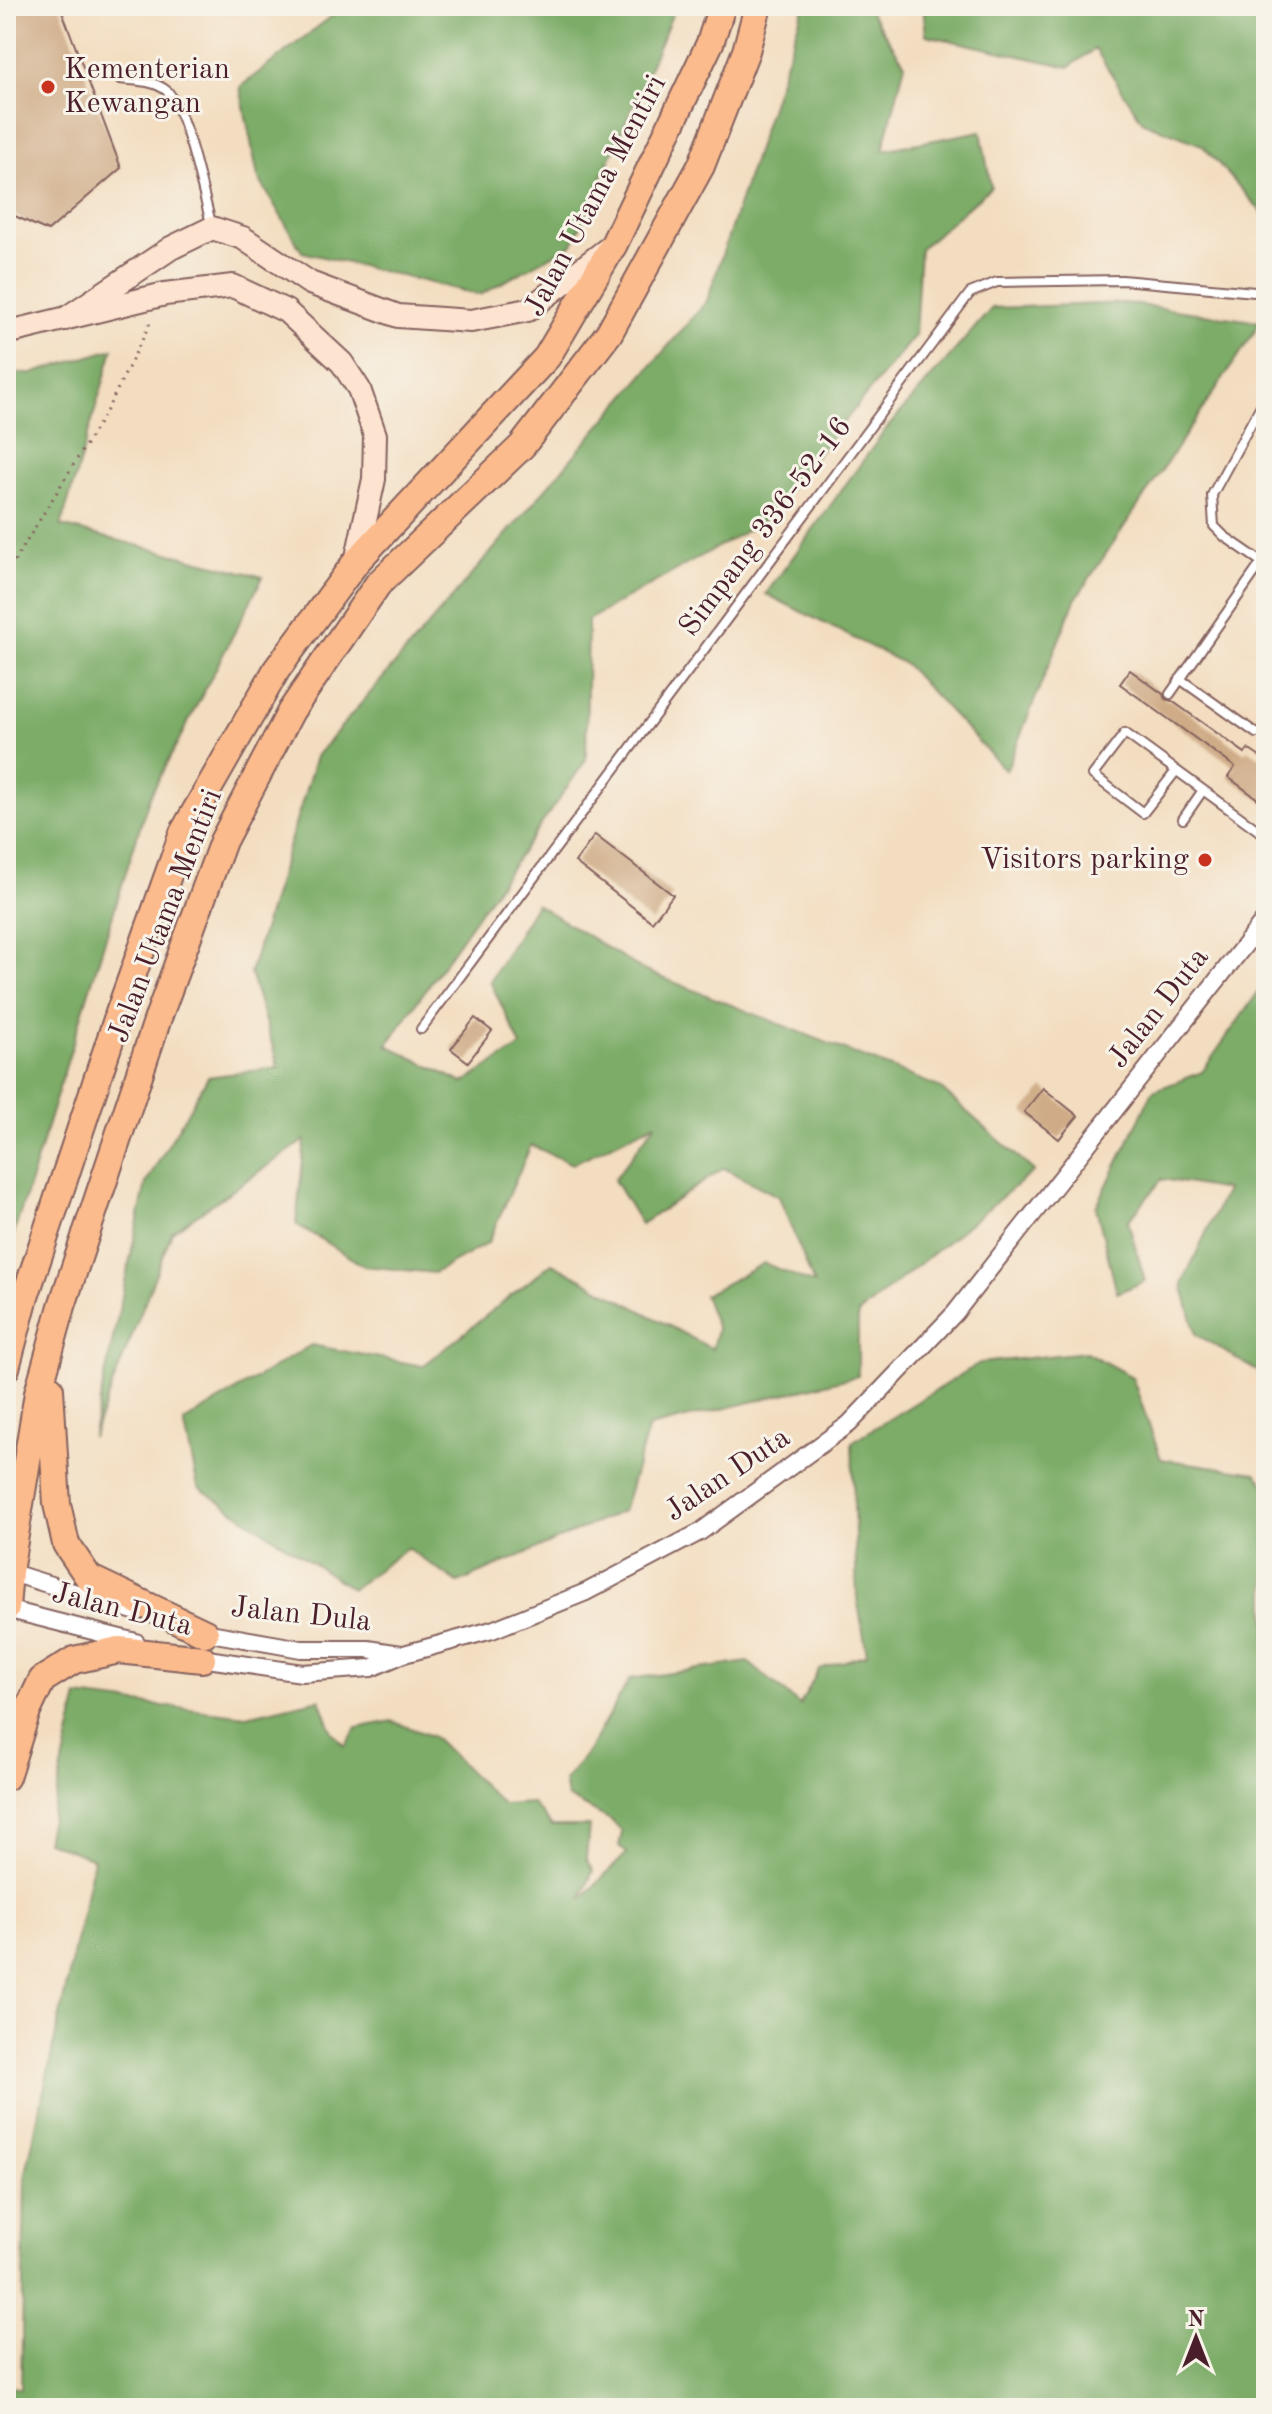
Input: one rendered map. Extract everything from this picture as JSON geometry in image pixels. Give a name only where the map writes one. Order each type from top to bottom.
[{"type":"main road","name":"Jalan Utama Mentiri","points":[[7,1361],[24,1300],[119,1013],[183,833],[277,669],[356,562],[547,357],[614,244],[710,43],[722,6]]},
{"type":"main road","name":"Jalan Utama Mentiri","points":[[6,1609],[8,1572],[38,1393],[62,1306],[158,1018],[223,841],[291,711],[378,584],[522,446],[609,333],[701,166],[746,51],[758,6]]},
{"type":"main road","points":[[48,1357],[57,1504],[66,1544],[89,1578],[203,1646]]},
{"type":"main road","points":[[6,1777],[26,1714],[42,1680],[74,1660],[119,1650],[203,1646]]},
{"type":"street","points":[[65,319],[171,248],[212,228],[243,238],[310,283],[398,316],[471,321],[528,310],[614,244]]},
{"type":"street","points":[[6,333],[153,297],[233,286],[286,311],[342,363],[359,389],[375,435],[374,479],[356,562]]},
{"type":"street","name":"Jalan Duta","points":[[6,1609],[203,1646],[302,1673],[371,1668],[404,1654],[492,1630],[586,1592],[700,1532],[849,1424],[955,1313],[1266,918]]},
{"type":"street","name":"Jalan Dula","points":[[8,1572],[203,1646],[368,1649],[404,1654]]},
{"type":"lane","points":[[120,79],[151,82],[168,92],[179,111],[212,228]]},
{"type":"lane","name":"Simpang 336-52-16","points":[[421,1029],[970,293],[997,282],[1122,280],[1266,293]]},
{"type":"lane","points":[[1170,694],[1264,564],[1214,526],[1212,495],[1266,396]]},
{"type":"lane","points":[[1180,679],[1256,733]]},
{"type":"lane","points":[[1176,771],[1143,813],[1093,775],[1125,733],[1266,836]]},
{"type":"lane","points":[[1183,819],[1203,790]]},
{"type":"path","points":[[6,575],[107,410],[149,326],[153,297]]},
{"type":"green space","points":[[345,6],[676,6],[573,244],[480,295],[302,252],[258,177],[240,87]]},
{"type":"green space","points":[[804,6],[866,6],[905,64],[883,150],[981,131],[991,187],[920,249],[915,335],[762,522],[588,620],[586,760],[387,1045],[463,1083],[521,1046],[490,981],[536,904],[643,970],[939,1087],[1034,1171],[858,1314],[858,1376],[649,1427],[623,1511],[458,1583],[407,1548],[352,1589],[198,1487],[184,1422],[311,1345],[423,1366],[552,1263],[712,1349],[717,1329],[704,1295],[764,1263],[814,1284],[779,1197],[724,1168],[641,1224],[614,1180],[656,1123],[572,1164],[531,1145],[488,1243],[434,1273],[364,1266],[296,1224],[305,1140],[172,1232],[92,1438],[146,1183],[208,1077],[279,1067],[250,973],[316,756],[707,301]]},
{"type":"green space","points":[[923,6],[1266,6],[1266,217],[1202,145],[1143,122],[1095,49],[1069,67],[926,35]]},
{"type":"green space","points":[[1125,303],[1261,322],[1075,600],[1006,771],[905,664],[766,594],[886,429],[992,308]]},
{"type":"green space","points":[[113,349],[61,526],[263,577],[149,798],[6,1259],[6,373],[31,374]]},
{"type":"green space","points":[[1266,981],[1266,1376],[1196,1334],[1182,1284],[1226,1190],[1162,1179],[1128,1221],[1145,1281],[1117,1293],[1096,1207],[1153,1091],[1202,1072]]},
{"type":"green space","points":[[1086,1352],[1132,1377],[1161,1459],[1256,1473],[1266,1485],[1266,2408],[6,2408],[6,2385],[21,2389],[25,2177],[94,1859],[46,1841],[78,1696],[247,1716],[320,1699],[332,1732],[345,1746],[357,1728],[392,1721],[434,1737],[503,1805],[532,1803],[552,1826],[589,1826],[586,1859],[593,1871],[581,1899],[627,1853],[619,1846],[622,1832],[611,1820],[567,1797],[564,1781],[588,1751],[630,1679],[748,1662],[800,1705],[819,1669],[867,1654],[857,1598],[852,1442],[980,1363]]},
{"type":"building","name":"Kementerian Kewangan","points":[[6,6],[60,6],[121,168],[48,231],[6,212]]},
{"type":"building","points":[[1130,670],[1163,694],[1165,699],[1245,753],[1248,749],[1266,761],[1266,805],[1228,777],[1235,767],[1120,684]]},
{"type":"building","points":[[595,835],[673,895],[652,922],[575,862]]},
{"type":"building","points":[[475,1018],[492,1031],[468,1062],[451,1049]]},
{"type":"building","points":[[1043,1088],[1078,1116],[1059,1139],[1024,1112]]},
{"type":"place","name":"Kementerian Kewangan","points":[[48,87]]},
{"type":"place","name":"Visitors parking","points":[[1205,860]]}]
